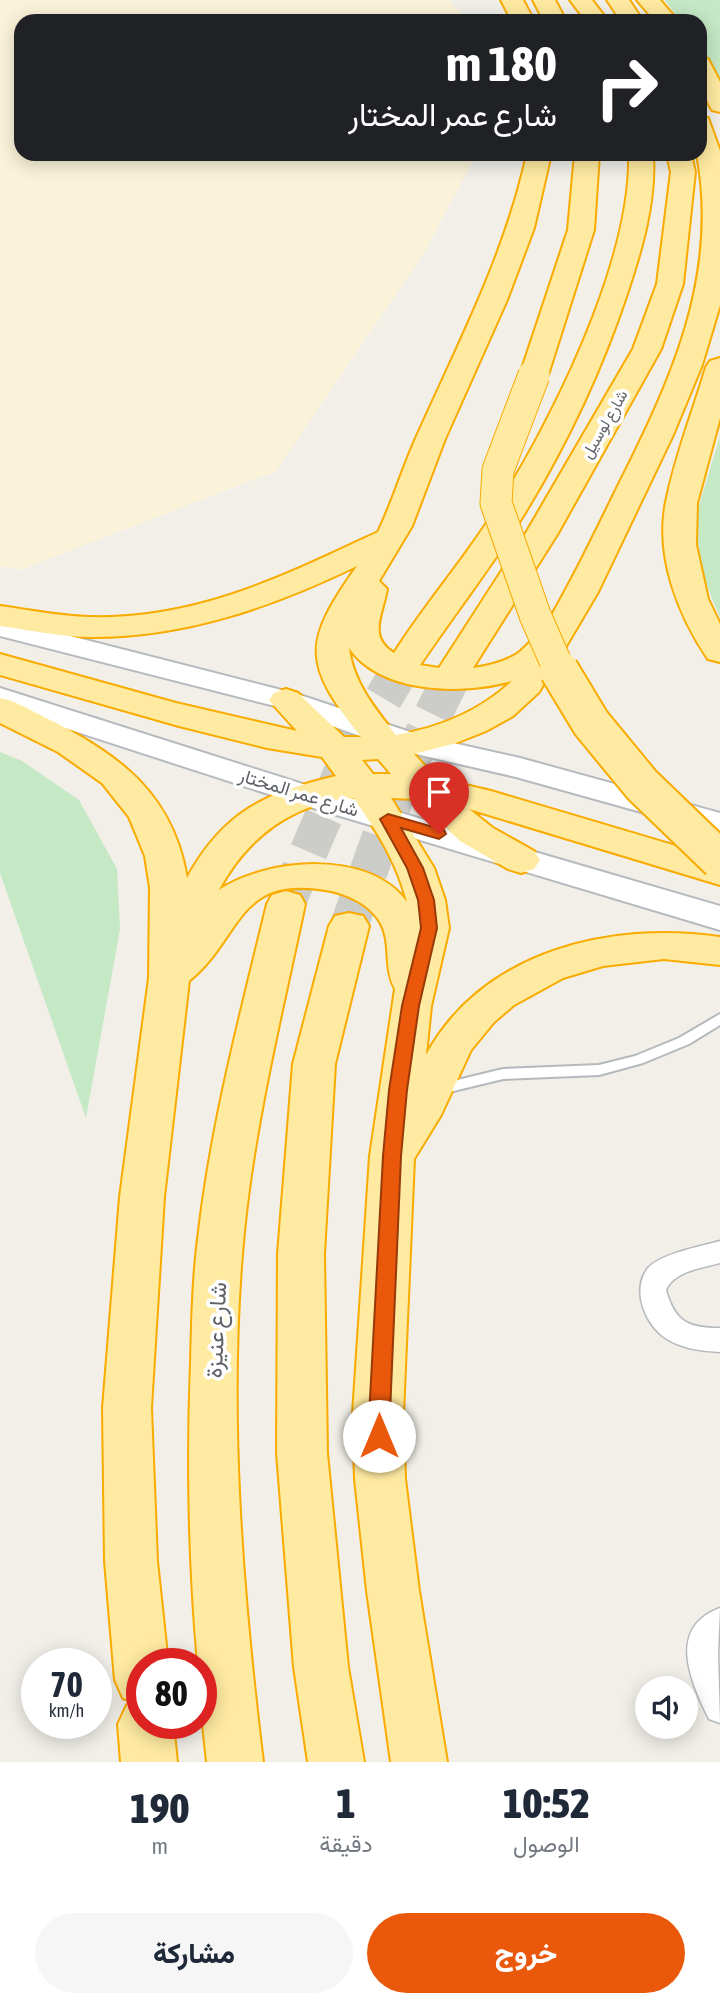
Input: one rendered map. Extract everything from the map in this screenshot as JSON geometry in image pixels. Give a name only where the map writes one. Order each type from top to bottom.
[{"type":"highway","points":[[581,0],[592,14]]},
{"type":"highway","points":[[648,0],[661,14]]},
{"type":"highway","points":[[707,78],[720,105]]},
{"type":"highway","points":[[0,664],[174,714],[308,746],[332,747],[392,741],[454,731],[498,710],[523,689],[585,585],[666,418],[706,310],[716,254],[717,204],[707,145]]},
{"type":"highway","points":[[538,161],[534,186],[504,272],[383,552],[361,629],[365,646],[379,658],[406,673],[437,678],[478,678],[527,662],[557,636]]},
{"type":"highway","points":[[586,161],[581,230],[534,375],[498,470],[496,503],[535,615],[556,665],[591,723],[642,785],[720,860]]},
{"type":"highway","name":"شارع لوسيل","points":[[406,661],[505,519],[552,440],[597,347],[629,247],[642,161]]},
{"type":"highway","name":"شارع لوسيل","points":[[455,670],[542,533],[646,349],[670,284],[683,172],[681,161]]},
{"type":"highway","points":[[720,367],[681,503],[680,545],[692,598],[706,630],[720,652]]},
{"type":"highway","points":[[0,616],[90,627],[168,621],[204,614],[283,589],[383,552]]},
{"type":"highway","points":[[383,552],[352,598],[332,647],[334,664],[352,698],[392,741],[426,788],[467,828],[521,860]]},
{"type":"highway","points":[[286,700],[332,747],[388,819],[415,868],[426,900],[429,928],[411,1006],[392,1156],[378,1414],[380,1479],[393,1591],[419,1762]]},
{"type":"highway","points":[[0,709],[71,744],[115,775],[146,814],[164,856],[169,888],[169,978],[142,1197],[127,1408],[131,1561],[139,1648]]},
{"type":"highway","points":[[169,978],[189,904],[222,849],[257,818],[301,794],[364,786],[426,788],[562,823],[720,872]]},
{"type":"highway","points":[[169,978],[196,950],[233,899],[256,885],[307,875],[331,877],[367,889],[392,909],[400,922],[411,1006]]},
{"type":"highway","name":"شارع عنيزة","points":[[235,1762],[220,1634],[212,1435],[216,1311],[223,1218],[238,1119],[286,904]]},
{"type":"highway","points":[[336,1762],[321,1667],[302,1453],[301,1254],[314,1064],[349,926]]},
{"type":"highway","points":[[392,1156],[415,1123],[444,1060],[462,1030],[490,1000],[549,968],[588,957],[654,945],[684,945],[720,951]]},
{"type":"highway","points":[[147,1739],[149,1762]]},
{"type":"main road","points":[[0,627],[286,700],[392,741],[520,768],[720,824]]},
{"type":"main road","name":"شارع عمر المختار","points":[[0,697],[301,794],[720,918]]},
{"type":"street","points":[[720,1252],[681,1263],[659,1274],[652,1290],[661,1318],[672,1330],[686,1337],[720,1340]]},
{"type":"street","points":[[720,1622],[705,1637],[701,1655],[705,1678],[720,1708]]},
{"type":"lane","points":[[430,1092],[503,1074],[600,1070],[638,1060],[684,1041],[720,1019]]},
{"type":"green space","points":[[665,0],[720,0],[720,83],[707,62],[707,14],[675,14]]},
{"type":"green space","points":[[720,436],[720,618],[700,568],[696,515]]},
{"type":"green space","points":[[0,752],[22,761],[79,800],[117,869],[120,929],[86,1118],[0,873]]},
{"type":"sand","points":[[0,0],[449,0],[462,14],[14,14],[14,161],[472,161],[426,250],[276,471],[20,570],[0,566]]},
{"type":"tunnel","points":[[399,672],[406,661]]},
{"type":"tunnel","points":[[286,904],[350,755],[400,670]]},
{"type":"tunnel","points":[[349,926],[402,778],[455,670]]},
{"type":"route","points":[[379,1436],[388,1224],[398,1090],[411,1006],[429,928],[426,900],[415,868],[388,819],[439,834]]}]
